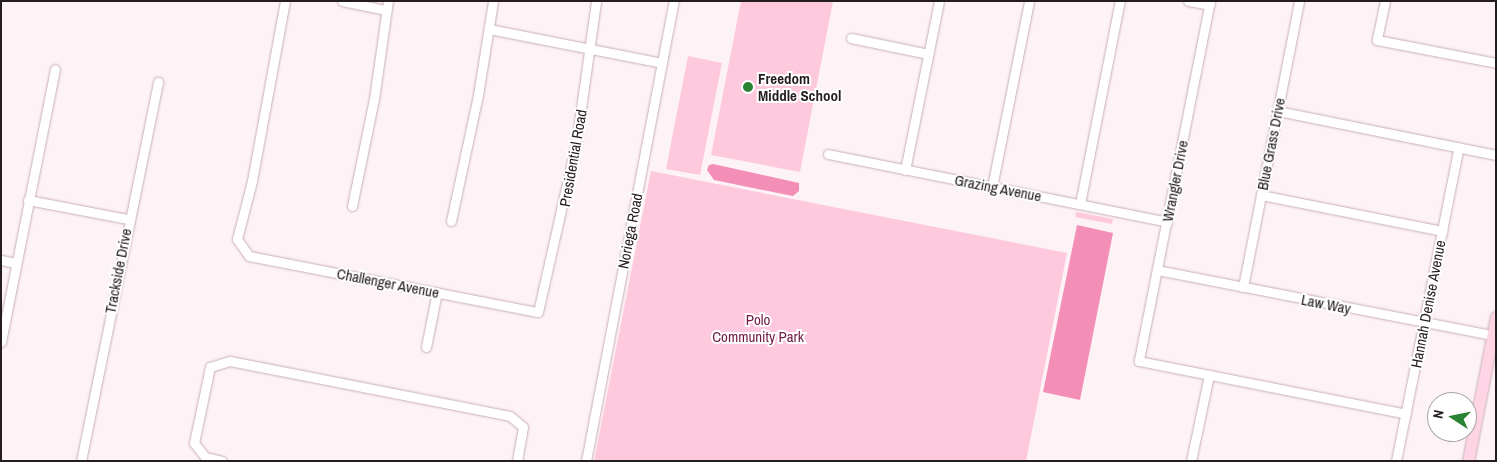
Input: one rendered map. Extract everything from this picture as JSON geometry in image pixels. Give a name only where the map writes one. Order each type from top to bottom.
[{"type":"main road","points":[[1468,461],[1494,336],[1496,317]]},
{"type":"street","name":"Challenger Avenue","points":[[285,1],[252,181],[237,239],[242,248],[249,256],[538,312]]},
{"type":"street","points":[[342,1],[387,6],[374,99],[352,206]]},
{"type":"street","points":[[451,221],[468,152],[493,1]]},
{"type":"street","name":"Presidential Road","points":[[538,312],[567,191],[596,1]]},
{"type":"street","name":"Noriega Road","points":[[586,461],[674,1]]},
{"type":"street","points":[[905,170],[939,1]]},
{"type":"street","points":[[992,187],[1029,1]]},
{"type":"street","points":[[1080,204],[1120,1]]},
{"type":"street","points":[[1188,1],[1210,3]]},
{"type":"street","name":"Blue Grass Drive","points":[[1243,287],[1299,1]]},
{"type":"street","points":[[1385,1],[1377,40],[1496,63]]},
{"type":"street","name":"Wrangler Drive","points":[[1208,375],[1139,361],[1210,3]]},
{"type":"street","points":[[489,29],[662,63]]},
{"type":"street","points":[[851,38],[928,54]]},
{"type":"street","points":[[1,342],[15,263],[55,69]]},
{"type":"street","name":"Trackside Drive","points":[[81,461],[128,219],[158,82]]},
{"type":"street","points":[[1278,111],[1496,155]]},
{"type":"street","name":"Hannah Denise Avenue","points":[[1396,461],[1459,147]]},
{"type":"street","name":"Grazing Avenue","points":[[828,154],[1167,222]]},
{"type":"street","points":[[1261,195],[1442,231]]},
{"type":"street","points":[[28,200],[128,219]]},
{"type":"street","points":[[1,260],[15,263]]},
{"type":"street","name":"Law Way","points":[[1157,270],[1494,336]]},
{"type":"street","points":[[426,347],[437,292]]},
{"type":"street","points":[[222,461],[205,457],[194,443],[210,367],[230,361],[510,416],[523,427],[517,461]]},
{"type":"street","points":[[1191,461],[1208,375],[1406,414]]},
{"type":"green space","points":[[741,1],[833,1],[800,172],[711,155]]},
{"type":"green space","points":[[688,56],[722,63],[700,175],[666,169]]},
{"type":"green space","name":"Polo Community Park","points":[[651,171],[1067,253],[1026,461],[594,461]]},
{"type":"green space","points":[[1076,212],[1113,219],[1112,224],[1075,217]]},
{"type":"shaded area","points":[[713,164],[799,183],[799,191],[793,196],[714,180],[707,170],[709,165]]},
{"type":"shaded area","points":[[1077,225],[1113,233],[1080,400],[1043,392]]},
{"type":"place","name":"Freedom Middle School","points":[[748,87]]}]
